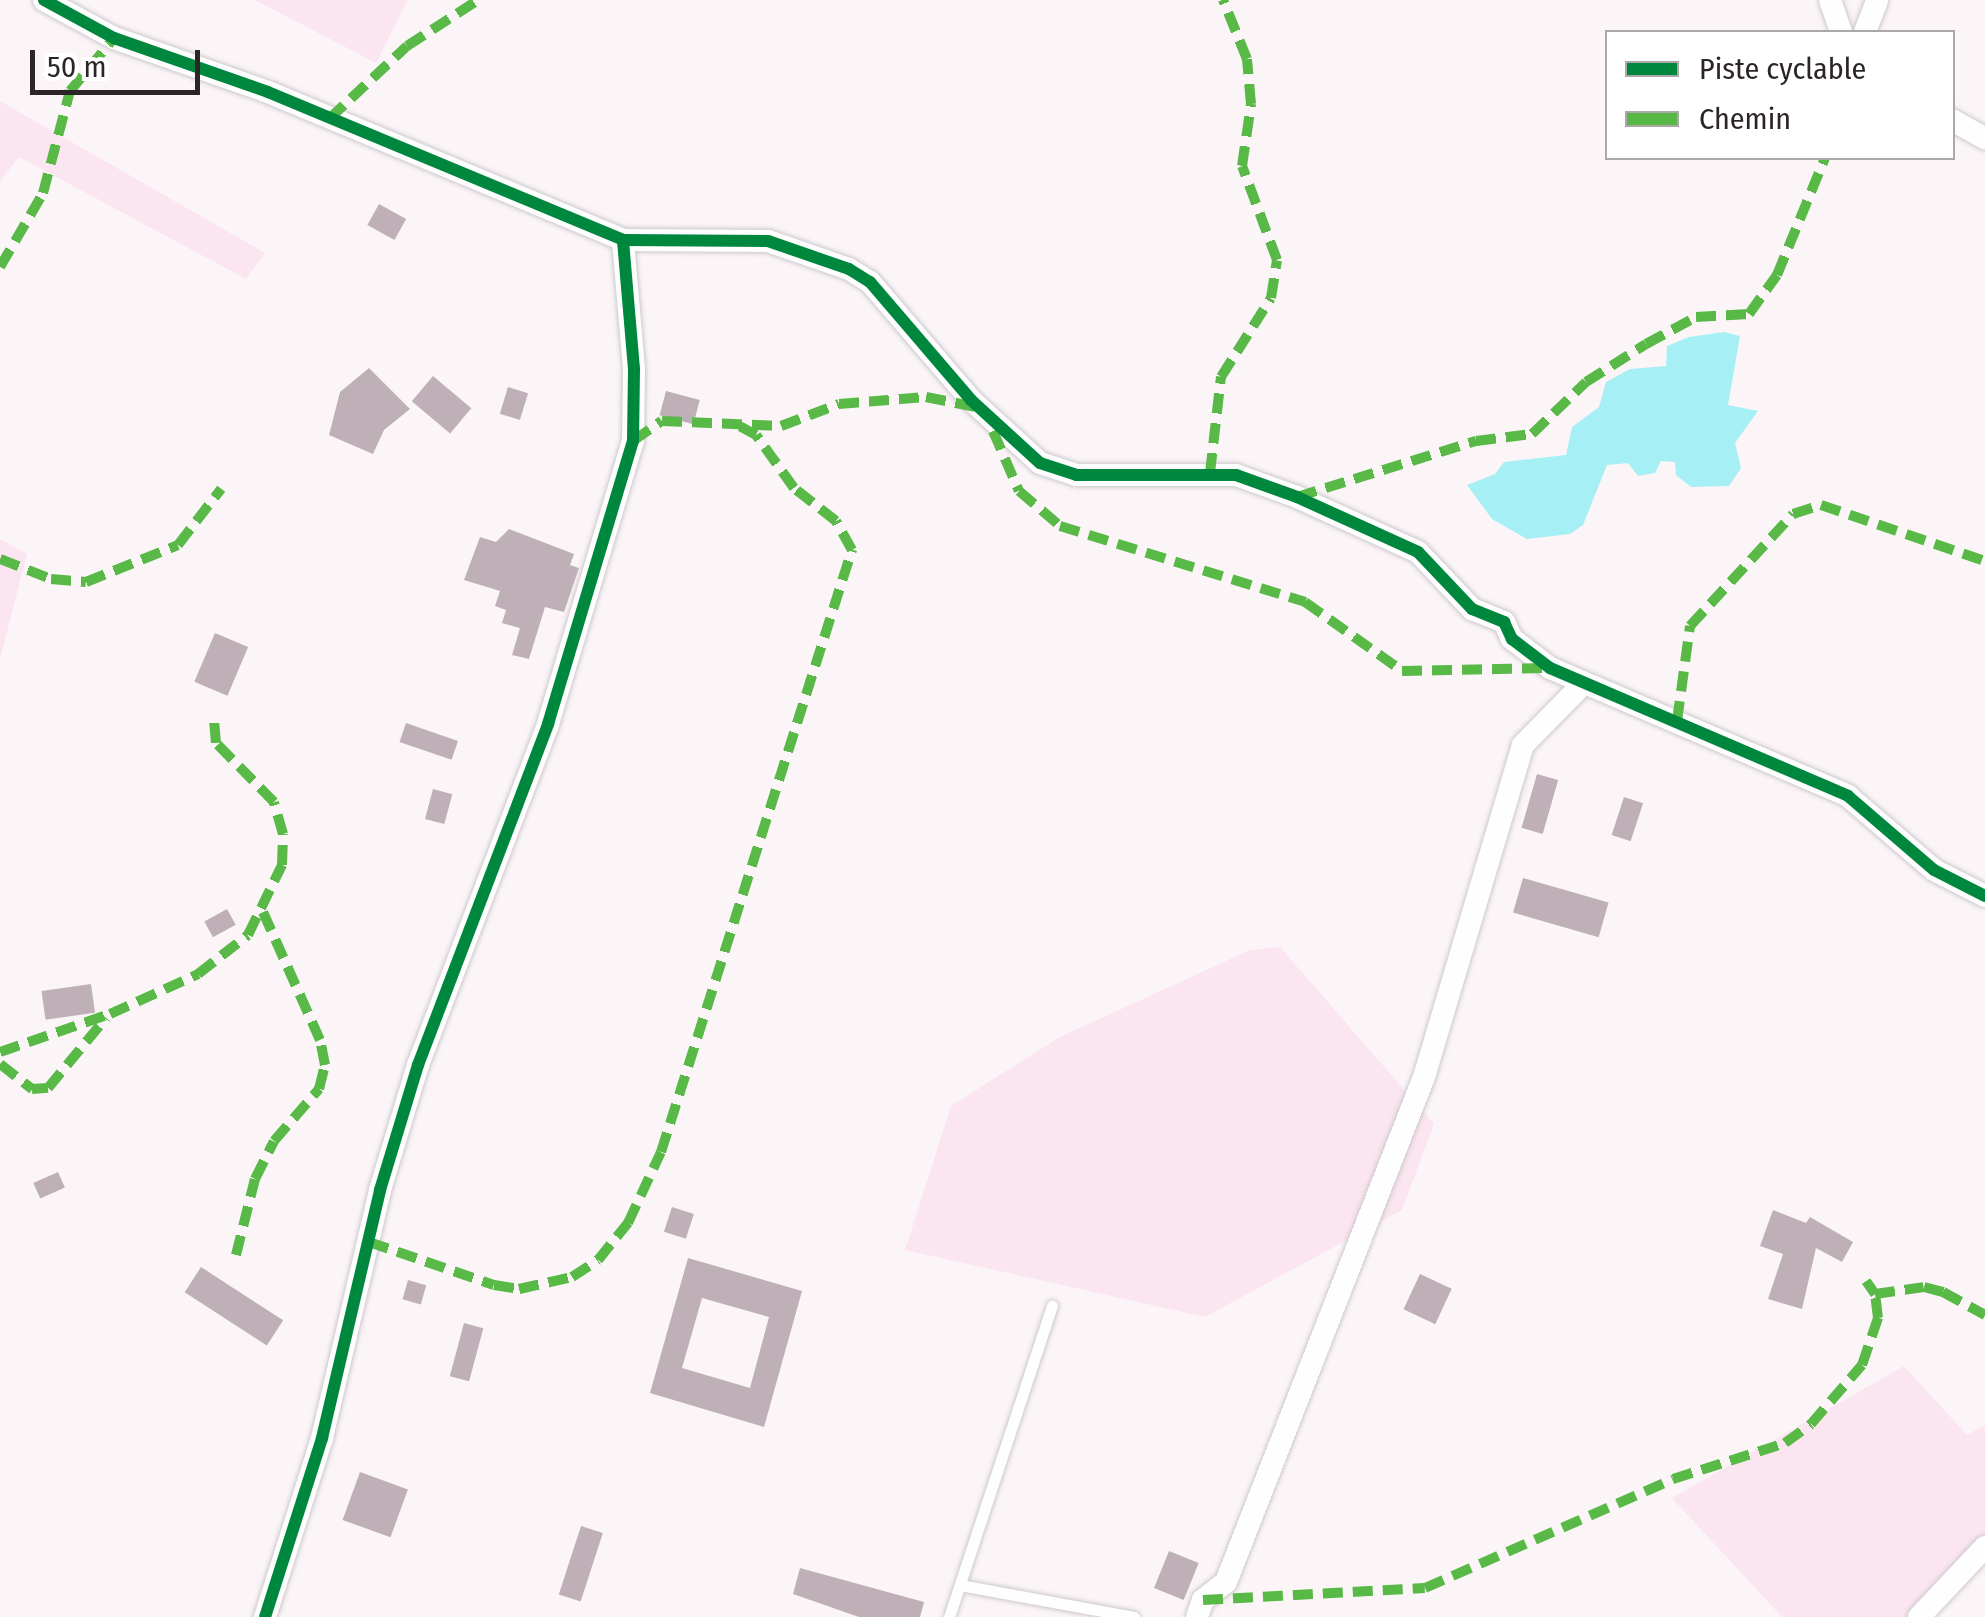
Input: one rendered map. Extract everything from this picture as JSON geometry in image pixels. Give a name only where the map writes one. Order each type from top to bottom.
[{"type":"street","points":[[44,0],[114,38],[268,92],[623,240],[768,241],[849,269],[870,282],[970,400],[1040,464],[1076,475],[1210,473],[1264,482],[1418,552],[1472,608],[1504,622],[1512,639],[1582,685],[1848,796],[1934,870],[1985,896]]},
{"type":"street","points":[[1830,0],[1840,30]]},
{"type":"street","points":[[1866,30],[1877,0]]},
{"type":"street","points":[[1955,122],[1985,138]]},
{"type":"street","points":[[265,1617],[322,1438],[380,1190],[418,1064],[542,742],[632,441],[634,369],[623,240]]},
{"type":"street","points":[[1198,1617],[1203,1600],[1226,1582],[1418,1095],[1523,745],[1582,685]]},
{"type":"street","points":[[1919,1617],[1985,1547]]},
{"type":"lane","points":[[949,1617],[1052,1306]]},
{"type":"lane","points":[[960,1585],[1134,1617]]},
{"type":"shaded area","points":[[255,0],[408,0],[376,63]]},
{"type":"shaded area","points":[[0,101],[265,253],[246,279],[19,157],[0,181]]},
{"type":"shaded area","points":[[0,539],[27,554],[0,659]]},
{"type":"shaded area","points":[[1280,947],[1434,1124],[1402,1210],[1205,1317],[905,1250],[951,1106],[1060,1037],[1250,950]]},
{"type":"shaded area","points":[[1904,1366],[1967,1435],[1985,1425],[1985,1547],[1919,1617],[1782,1617],[1672,1498]]},
{"type":"water","points":[[1724,332],[1740,336],[1728,405],[1758,411],[1735,443],[1741,468],[1729,486],[1691,487],[1676,475],[1675,462],[1661,461],[1655,473],[1638,476],[1628,463],[1607,465],[1583,525],[1570,534],[1527,539],[1492,519],[1467,485],[1495,474],[1504,462],[1566,455],[1572,427],[1599,407],[1606,382],[1630,369],[1666,366],[1667,346],[1689,337]]},
{"type":"building","points":[[379,204],[406,219],[394,240],[367,225]]},
{"type":"building","points":[[369,368],[410,409],[384,430],[373,454],[329,435],[340,392]]},
{"type":"building","points":[[433,376],[471,408],[450,433],[412,401]]},
{"type":"building","points":[[508,387],[528,393],[520,420],[500,414]]},
{"type":"building","points":[[666,391],[700,400],[693,424],[660,415]]},
{"type":"building","points":[[509,529],[574,554],[570,565],[579,568],[564,612],[545,607],[529,659],[512,655],[520,628],[502,623],[506,610],[495,606],[500,591],[464,580],[480,537],[496,542]]},
{"type":"building","points":[[215,633],[248,647],[227,696],[194,682]]},
{"type":"building","points":[[406,723],[458,741],[451,760],[399,742]]},
{"type":"building","points":[[1537,774],[1558,780],[1543,834],[1522,828]]},
{"type":"building","points":[[433,789],[452,794],[444,824],[425,819]]},
{"type":"building","points":[[1624,797],[1643,803],[1631,841],[1612,835]]},
{"type":"building","points":[[1523,878],[1609,903],[1599,937],[1513,913]]},
{"type":"building","points":[[227,909],[236,925],[213,937],[204,922]]},
{"type":"building","points":[[91,984],[95,1013],[46,1020],[41,991]]},
{"type":"building","points":[[58,1172],[65,1188],[40,1199],[33,1183]]},
{"type":"building","points":[[672,1207],[694,1214],[686,1239],[664,1232]]},
{"type":"building","points":[[1773,1210],[1806,1223],[1810,1217],[1853,1242],[1842,1262],[1816,1248],[1802,1309],[1768,1299],[1783,1254],[1760,1246]]},
{"type":"building","points":[[688,1258],[802,1291],[764,1427],[650,1393]],"holes":[[[702,1298],[769,1317],[750,1388],[682,1368]]]},
{"type":"building","points":[[201,1267],[283,1320],[267,1346],[185,1292]]},
{"type":"building","points":[[1420,1274],[1452,1289],[1435,1324],[1404,1309]]},
{"type":"building","points":[[408,1280],[426,1285],[421,1304],[402,1299]]},
{"type":"building","points":[[464,1323],[483,1328],[469,1381],[450,1376]]},
{"type":"building","points":[[360,1472],[408,1489],[390,1537],[343,1520]]},
{"type":"building","points":[[581,1526],[603,1533],[581,1602],[559,1594]]},
{"type":"building","points":[[1169,1551],[1199,1563],[1184,1600],[1154,1588]]},
{"type":"building","points":[[800,1568],[924,1602],[920,1617],[859,1617],[793,1594]]},
{"type":"marked path","points":[[329,119],[407,46],[478,0]]},
{"type":"marked path","points":[[1210,473],[1221,377],[1271,298],[1277,260],[1242,166],[1251,104],[1247,59],[1223,0]]},
{"type":"marked path","points":[[0,267],[43,193],[70,91],[114,38]]},
{"type":"marked path","points":[[1297,497],[1476,441],[1532,434],[1586,382],[1646,344],[1696,317],[1749,314],[1777,275],[1824,160]]},
{"type":"marked path","points":[[633,441],[662,421],[781,426],[839,404],[926,397],[976,407]]},
{"type":"marked path","points":[[369,1242],[494,1285],[519,1289],[572,1277],[598,1260],[628,1223],[661,1152],[852,550],[836,521],[794,488],[756,435],[740,426]]},
{"type":"marked path","points":[[993,431],[1019,491],[1060,526],[1305,602],[1402,671],[1546,668]]},
{"type":"marked path","points":[[0,559],[51,579],[86,582],[178,545],[221,489]]},
{"type":"marked path","points":[[1677,721],[1690,626],[1793,514],[1821,505],[1985,561]]},
{"type":"marked path","points":[[0,1052],[110,1014],[198,974],[248,935],[282,865],[283,834],[274,802],[216,743],[214,722]]},
{"type":"marked path","points":[[236,1255],[255,1179],[274,1141],[319,1089],[325,1065],[320,1040],[263,912]]},
{"type":"marked path","points":[[0,1064],[32,1089],[48,1088],[106,1018]]},
{"type":"marked path","points":[[1866,1281],[1875,1294],[1924,1287],[1943,1292],[1985,1315]]},
{"type":"marked path","points":[[1203,1600],[1425,1588],[1673,1479],[1785,1443],[1811,1424],[1862,1365],[1878,1318],[1875,1294]]},
{"type":"cycle path","points":[[44,0],[114,38],[268,92],[623,240],[768,241],[849,269],[870,282],[971,400],[1040,463],[1076,475],[1236,475],[1297,497],[1418,552],[1472,609],[1504,622],[1512,639],[1550,668],[1848,796],[1934,870],[1985,896]]},
{"type":"cycle path","points":[[265,1617],[322,1438],[380,1190],[418,1065],[548,724],[633,441],[634,369],[623,240]]}]
